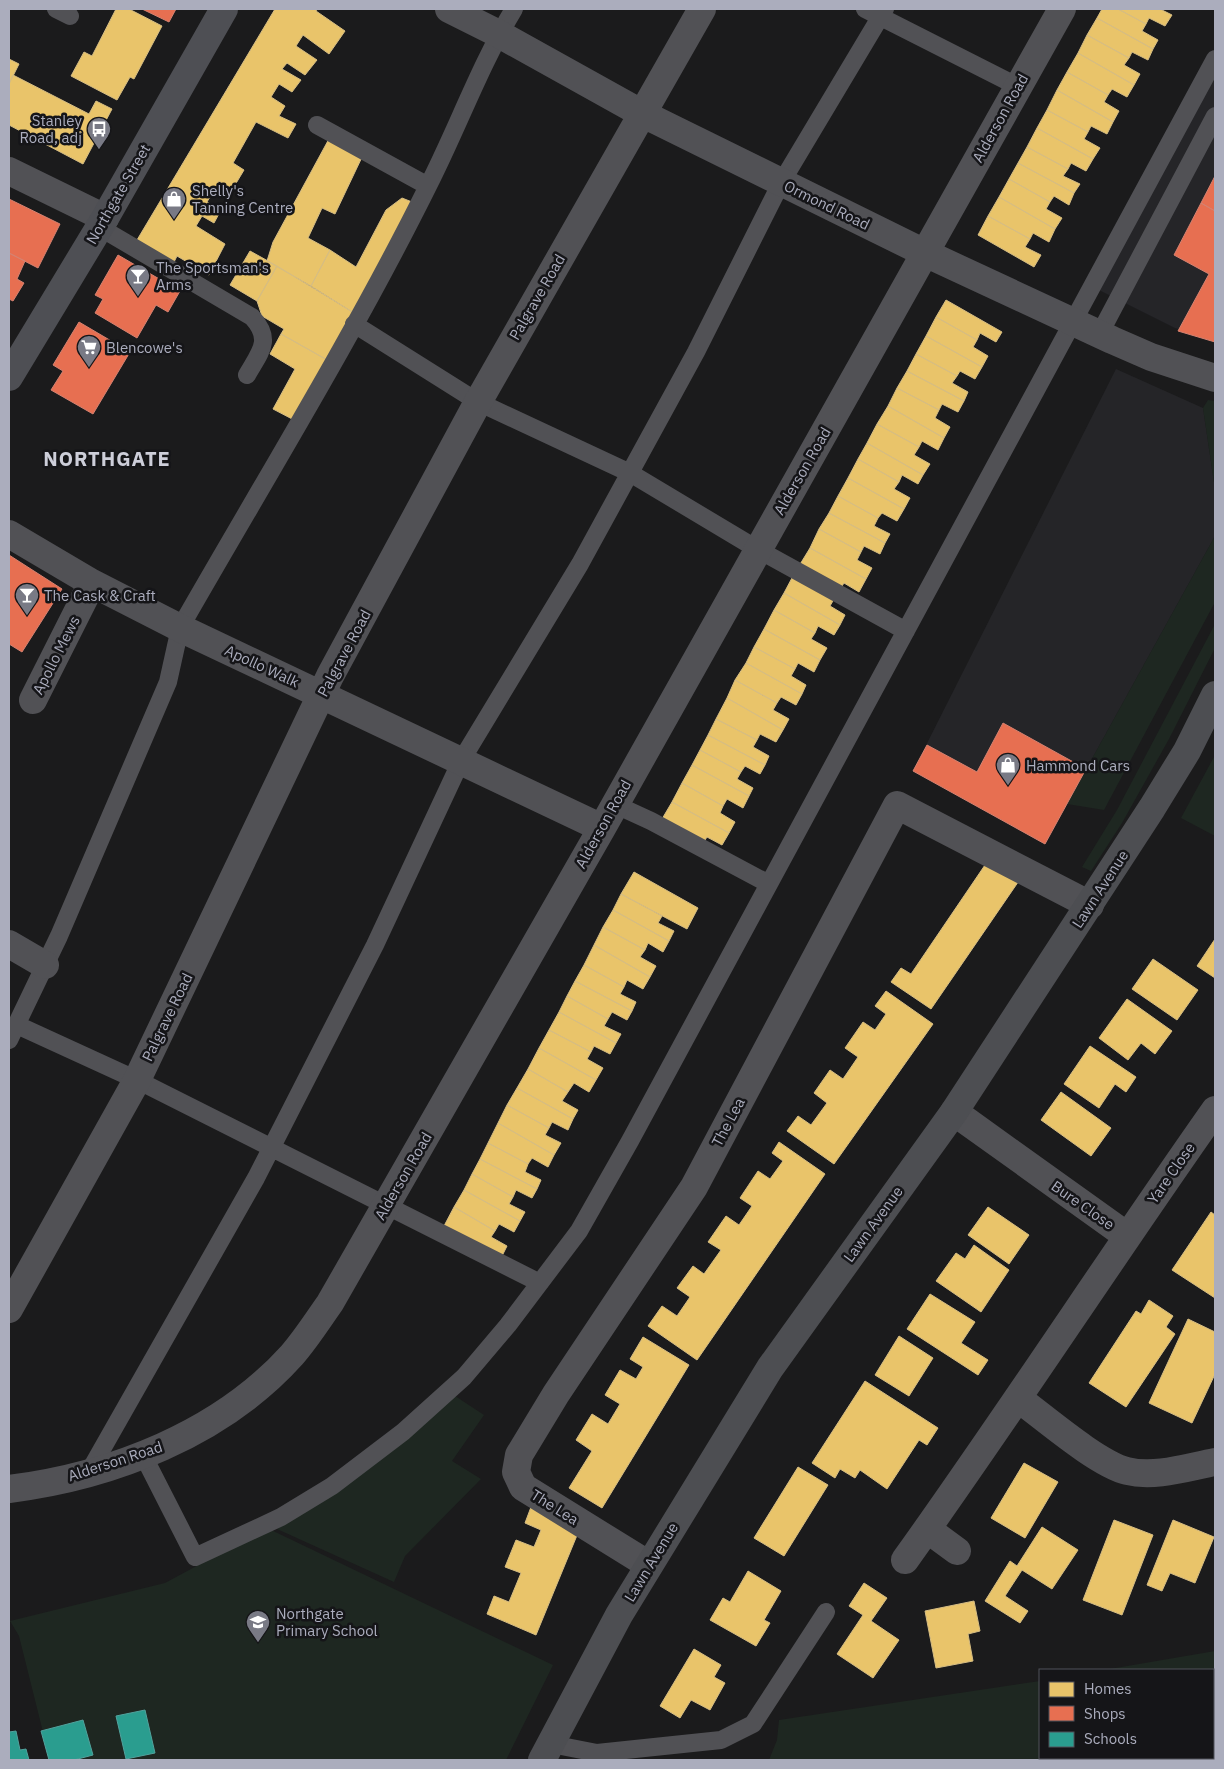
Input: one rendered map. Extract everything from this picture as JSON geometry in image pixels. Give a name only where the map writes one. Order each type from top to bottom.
[{"type":"main road","name":"Lawn Avenue","points":[[547,1752],[619,1615],[770,1368],[954,1112],[1090,905],[1187,751],[1215,695]]},
{"type":"street","name":"Northgate Street","points":[[9,377],[102,222],[224,9]]},
{"type":"street","name":"Ormond Road","points":[[449,9],[499,34],[642,113],[925,253],[1099,335],[1151,357],[1215,378]]},
{"type":"street","name":"Palgrave Road","points":[[9,1310],[137,1080],[322,694],[478,402],[702,9]]},
{"type":"street","name":"Alderson Road","points":[[9,1490],[89,1472],[143,1455],[178,1441],[239,1403],[292,1355],[330,1303],[602,828],[1017,86],[1062,9]]},
{"type":"street","points":[[9,172],[102,222]]},
{"type":"street","name":"Apollo Walk","points":[[9,534],[92,583],[180,628],[602,828]]},
{"type":"street","name":"Apollo Mews","points":[[33,700],[92,583]]},
{"type":"street","name":"The Lea","points":[[649,1565],[523,1487],[516,1472],[519,1456],[556,1394],[694,1187],[897,805],[1090,905]]},
{"type":"street","points":[[9,944],[45,965]]},
{"type":"street","name":"Yare Close","points":[[1127,1236],[1215,1110]]},
{"type":"street","name":"Bure Close","points":[[904,1560],[1019,1399],[1127,1236],[954,1112]]},
{"type":"street","points":[[1019,1399],[1108,1465],[1128,1472],[1148,1473],[1215,1462]]},
{"type":"street","points":[[927,1529],[957,1551]]},
{"type":"lane","points":[[514,9],[499,34],[428,186],[354,324],[180,628],[168,682],[45,965],[13,1032],[137,1080],[540,1283]]},
{"type":"lane","points":[[89,1472],[272,1147],[375,945],[462,761],[580,564],[696,352],[781,182],[877,11],[1017,86]]},
{"type":"lane","points":[[143,1455],[195,1557],[281,1517],[332,1486],[403,1432],[464,1376],[508,1325],[579,1231],[630,1142],[1215,59]]},
{"type":"lane","points":[[1099,335],[1215,116]]},
{"type":"lane","points":[[317,125],[428,186]]},
{"type":"lane","points":[[102,222],[252,317],[264,334],[264,346],[247,375]]},
{"type":"lane","points":[[354,324],[478,402],[630,473],[757,550],[906,630]]},
{"type":"lane","points":[[614,804],[651,821],[769,884]]},
{"type":"lane","points":[[547,1752],[597,1753],[721,1740],[752,1724],[826,1612]]},
{"type":"shaded area","points":[[1215,73],[1215,340],[1175,328],[1099,290]]},
{"type":"shaded area","points":[[1116,369],[1203,408],[1215,489],[1215,536],[1045,844],[913,771]]},
{"type":"shaded area","points":[[1208,400],[1215,401],[1215,489],[1203,408]]},
{"type":"shaded area","points":[[1215,536],[1215,602],[1104,810],[1067,804]]},
{"type":"shaded area","points":[[1215,624],[1215,648],[1169,739],[1122,823],[1091,871],[1082,867],[1117,810]]},
{"type":"shaded area","points":[[1215,755],[1215,836],[1181,818]]},
{"type":"shaded area","points":[[449,1392],[484,1415],[452,1461],[481,1479],[405,1556],[394,1582],[277,1529],[327,1496]]},
{"type":"shaded area","name":"Northgate Primary School","points":[[267,1528],[553,1665],[506,1760],[50,1760],[19,1636],[10,1621],[165,1583]]},
{"type":"shaded area","points":[[1215,1651],[1215,1760],[769,1760],[777,1740],[779,1720],[1039,1681],[1039,1759],[1214,1759],[1214,1669],[1110,1669]]},
{"type":"building: Homes","points":[[116,9],[129,9],[162,26],[134,79],[130,77],[117,100],[71,76],[84,52],[92,56]]},
{"type":"building: Homes","points":[[275,9],[317,9],[316,11],[345,31],[329,54],[303,35],[296,46],[317,60],[305,75],[287,63],[282,69],[301,80],[292,92],[279,84],[271,97],[285,106],[279,116],[296,124],[288,138],[256,122],[233,163],[244,170],[232,190],[219,181],[207,202],[221,210],[214,223],[202,216],[196,226],[225,244],[209,275],[177,256],[172,266],[134,245]]},
{"type":"building: Homes","points":[[1102,9],[1118,9],[1146,24],[1142,31],[1158,40],[1153,49],[1097,18]]},
{"type":"building: Homes","points":[[1118,9],[1160,9],[1172,15],[1165,26],[1149,18],[1146,24]]},
{"type":"building: Homes","points":[[1097,18],[1153,49],[1148,60],[1132,52],[1129,58],[1087,35]]},
{"type":"building: Homes","points":[[1087,35],[1129,58],[1124,65],[1140,74],[1134,85],[1078,53]]},
{"type":"building: Homes","points":[[1078,53],[1134,85],[1127,97],[1112,89],[1108,95],[1067,72]]},
{"type":"building: Homes","points":[[9,59],[19,64],[9,84]]},
{"type":"building: Homes","points":[[1067,72],[1108,95],[1104,102],[1119,111],[1113,122],[1057,90]]},
{"type":"building: Homes","points":[[13,75],[89,114],[96,101],[112,109],[83,164],[9,125],[9,84]]},
{"type":"building: Homes","points":[[1057,90],[1113,122],[1107,134],[1091,126],[1088,132],[1047,110]]},
{"type":"building: Homes","points":[[1047,110],[1088,132],[1084,139],[1100,148],[1093,159],[1037,128]]},
{"type":"building: Homes","points":[[1037,128],[1093,159],[1086,171],[1071,163],[1068,169],[1027,147]]},
{"type":"building: Homes","points":[[330,137],[363,155],[335,214],[322,208],[308,238],[330,250],[311,286],[267,261],[273,242]]},
{"type":"building: Homes","points":[[1027,147],[1068,169],[1063,176],[1080,184],[1074,193],[1018,163]]},
{"type":"building: Homes","points":[[1018,163],[1074,193],[1069,205],[1054,196],[1050,202],[1009,179]]},
{"type":"building: Homes","points":[[1009,179],[1050,202],[1046,209],[1062,218],[1055,229],[999,197]]},
{"type":"building: Homes","points":[[999,197],[1055,229],[1049,242],[1033,233],[1030,239],[988,216]]},
{"type":"building: Homes","points":[[402,198],[412,202],[354,313],[311,286],[330,250],[356,267],[386,210]]},
{"type":"building: Homes","points":[[988,216],[1030,239],[1025,247],[1041,255],[1034,267],[978,235]]},
{"type":"building: Homes","points":[[250,251],[277,266],[257,301],[230,285]]},
{"type":"building: Homes","points":[[277,266],[354,313],[329,361],[281,334],[284,329],[262,316],[257,301]]},
{"type":"building: Homes","points":[[946,300],[1002,332],[996,342],[980,333],[977,340],[936,317]]},
{"type":"building: Homes","points":[[936,317],[977,340],[973,347],[988,356],[982,367],[926,336]]},
{"type":"building: Homes","points":[[281,334],[329,361],[296,421],[273,409],[295,369],[270,354]]},
{"type":"building: Homes","points":[[926,336],[982,367],[975,379],[960,371],[957,376],[916,354]]},
{"type":"building: Homes","points":[[916,354],[957,376],[952,383],[968,392],[964,401],[907,371]]},
{"type":"building: Homes","points":[[907,371],[964,401],[958,412],[942,404],[939,410],[897,388]]},
{"type":"building: Homes","points":[[897,388],[939,410],[935,418],[950,427],[944,438],[888,406]]},
{"type":"building: Homes","points":[[888,406],[944,438],[938,450],[922,441],[919,447],[877,424]]},
{"type":"building: Homes","points":[[877,424],[919,447],[914,455],[930,464],[923,475],[867,443]]},
{"type":"building: Homes","points":[[867,443],[923,475],[918,484],[902,475],[899,482],[858,459]]},
{"type":"building: Homes","points":[[858,459],[899,482],[894,489],[910,498],[904,509],[848,478]]},
{"type":"building: Homes","points":[[848,478],[904,509],[897,521],[882,513],[878,518],[838,496]]},
{"type":"building: Homes","points":[[838,496],[878,518],[874,526],[890,534],[885,543],[829,513]]},
{"type":"building: Homes","points":[[829,513],[885,543],[880,554],[864,546],[861,552],[819,529]]},
{"type":"building: Homes","points":[[819,529],[861,552],[857,560],[872,568],[866,579],[810,548]]},
{"type":"building: Homes","points":[[810,548],[866,579],[859,592],[844,583],[840,589],[799,566]]},
{"type":"building: Homes","points":[[793,576],[834,599],[830,606],[845,615],[840,625],[784,593]]},
{"type":"building: Homes","points":[[784,593],[840,625],[834,635],[818,626],[815,633],[774,610]]},
{"type":"building: Homes","points":[[774,610],[815,633],[811,639],[827,648],[820,660],[764,629]]},
{"type":"building: Homes","points":[[764,629],[820,660],[814,672],[798,663],[795,669],[754,647]]},
{"type":"building: Homes","points":[[754,647],[795,669],[791,676],[806,685],[802,694],[746,663]]},
{"type":"building: Homes","points":[[746,663],[802,694],[796,705],[781,697],[777,703],[735,680]]},
{"type":"building: Homes","points":[[735,680],[777,703],[773,710],[789,719],[783,730],[727,698]]},
{"type":"building: Homes","points":[[727,698],[783,730],[776,742],[760,734],[757,740],[716,719]]},
{"type":"building: Homes","points":[[716,719],[757,740],[753,747],[769,756],[765,765],[708,735]]},
{"type":"building: Homes","points":[[708,735],[765,765],[760,774],[745,766],[741,772],[700,750]]},
{"type":"building: Homes","points":[[700,750],[741,772],[737,779],[753,788],[749,796],[692,765]]},
{"type":"building: Homes","points":[[692,765],[749,796],[743,808],[727,799],[723,806],[682,783]]},
{"type":"building: Homes","points":[[682,783],[723,806],[720,813],[735,822],[729,833],[672,802]]},
{"type":"building: Homes","points":[[672,802],[729,833],[722,845],[707,837],[703,843],[662,819]]},
{"type":"building: Homes","points":[[985,865],[1025,872],[931,1009],[891,982],[901,968],[911,974]]},
{"type":"building: Homes","points":[[634,872],[698,908],[687,929],[621,894]]},
{"type":"building: Homes","points":[[621,894],[662,916],[658,923],[674,931],[669,941],[613,910]]},
{"type":"building: Homes","points":[[613,910],[669,941],[663,952],[648,943],[645,950],[603,927]]},
{"type":"building: Homes","points":[[603,927],[645,950],[640,957],[656,966],[650,977],[594,945]]},
{"type":"building: Homes","points":[[1215,939],[1215,978],[1197,966]]},
{"type":"building: Homes","points":[[594,945],[650,977],[643,989],[627,980],[624,987],[584,965]]},
{"type":"building: Homes","points":[[1153,959],[1198,990],[1177,1020],[1132,989]]},
{"type":"building: Homes","points":[[584,965],[624,987],[620,994],[636,1002],[632,1011],[575,981]]},
{"type":"building: Homes","points":[[575,981],[632,1011],[627,1020],[612,1012],[608,1019],[567,996]]},
{"type":"building: Homes","points":[[886,991],[933,1024],[834,1164],[787,1131],[798,1116],[811,1125],[827,1103],[814,1093],[830,1070],[843,1079],[858,1057],[845,1048],[863,1022],[875,1030],[886,1014],[875,1006]]},
{"type":"building: Homes","points":[[567,996],[608,1019],[604,1026],[621,1034],[616,1043],[559,1012]]},
{"type":"building: Homes","points":[[1127,999],[1172,1031],[1155,1054],[1141,1043],[1128,1060],[1099,1038]]},
{"type":"building: Homes","points":[[559,1012],[616,1043],[610,1054],[594,1046],[591,1052],[549,1030]]},
{"type":"building: Homes","points":[[549,1030],[591,1052],[587,1059],[603,1068],[596,1080],[539,1048]]},
{"type":"building: Homes","points":[[1090,1046],[1136,1077],[1126,1092],[1115,1084],[1099,1108],[1064,1084]]},
{"type":"building: Homes","points":[[539,1048],[596,1080],[589,1092],[574,1083],[568,1092],[528,1069]]},
{"type":"building: Homes","points":[[528,1069],[568,1092],[562,1101],[578,1110],[573,1119],[517,1088]]},
{"type":"building: Homes","points":[[517,1088],[573,1119],[568,1130],[552,1122],[549,1128],[507,1105]]},
{"type":"building: Homes","points":[[1061,1092],[1111,1128],[1091,1156],[1041,1120]]},
{"type":"building: Homes","points":[[507,1105],[549,1128],[545,1135],[561,1143],[554,1155],[498,1123]]},
{"type":"building: Homes","points":[[498,1123],[554,1155],[548,1167],[532,1158],[528,1164],[488,1143]]},
{"type":"building: Homes","points":[[779,1142],[825,1174],[697,1360],[648,1326],[662,1306],[677,1316],[690,1297],[677,1288],[693,1266],[704,1274],[721,1250],[708,1242],[726,1216],[739,1225],[752,1206],[740,1198],[758,1171],[770,1179],[783,1161],[772,1153]]},
{"type":"building: Homes","points":[[488,1143],[528,1164],[525,1172],[541,1180],[537,1189],[480,1159]]},
{"type":"building: Homes","points":[[480,1159],[537,1189],[532,1198],[516,1190],[513,1197],[472,1174]]},
{"type":"building: Homes","points":[[472,1174],[513,1197],[509,1204],[525,1212],[520,1221],[464,1190]]},
{"type":"building: Homes","points":[[464,1190],[520,1221],[514,1232],[499,1224],[495,1231],[454,1207]]},
{"type":"building: Homes","points":[[454,1207],[495,1231],[491,1237],[507,1246],[501,1258],[444,1226]]},
{"type":"building: Homes","points":[[988,1207],[1029,1235],[1009,1264],[968,1235]]},
{"type":"building: Homes","points":[[1211,1212],[1215,1215],[1215,1298],[1172,1270]]},
{"type":"building: Homes","points":[[974,1245],[1009,1270],[981,1312],[936,1281],[956,1253],[965,1259]]},
{"type":"building: Homes","points":[[930,1294],[975,1322],[961,1343],[988,1360],[978,1375],[907,1329]]},
{"type":"building: Homes","points":[[1149,1300],[1173,1316],[1166,1327],[1175,1334],[1126,1407],[1089,1383],[1136,1311],[1141,1314]]},
{"type":"building: Homes","points":[[1188,1319],[1215,1332],[1215,1374],[1192,1423],[1149,1403]]},
{"type":"building: Homes","points":[[899,1336],[933,1358],[909,1396],[875,1375]]},
{"type":"building: Homes","points":[[643,1337],[689,1365],[602,1508],[569,1488],[592,1451],[576,1440],[592,1414],[608,1424],[620,1404],[605,1395],[620,1370],[636,1379],[643,1367],[630,1359]]},
{"type":"building: Homes","points":[[865,1381],[938,1428],[927,1445],[919,1440],[887,1489],[860,1470],[855,1478],[840,1469],[835,1478],[812,1463]]},
{"type":"building: Homes","points":[[1024,1463],[1058,1482],[1025,1538],[991,1518]]},
{"type":"building: Homes","points":[[798,1467],[828,1485],[784,1556],[754,1538]]},
{"type":"building: Homes","points":[[531,1507],[580,1528],[536,1635],[487,1614],[494,1596],[509,1602],[521,1573],[505,1567],[516,1540],[534,1547],[541,1530],[525,1523]]},
{"type":"building: Homes","points":[[1114,1520],[1153,1535],[1122,1615],[1083,1600]]},
{"type":"building: Homes","points":[[1173,1520],[1214,1537],[1195,1583],[1170,1573],[1162,1591],[1147,1585]]},
{"type":"building: Homes","points":[[1042,1527],[1078,1550],[1052,1589],[1022,1570],[1005,1596],[1028,1611],[1020,1623],[985,1601],[1010,1561],[1017,1566]]},
{"type":"building: Homes","points":[[748,1571],[781,1591],[764,1620],[770,1623],[756,1646],[710,1620],[723,1598],[730,1602]]},
{"type":"building: Homes","points":[[864,1583],[887,1598],[871,1621],[899,1640],[873,1678],[837,1654],[863,1615],[849,1606]]},
{"type":"building: Homes","points":[[974,1601],[980,1631],[968,1634],[973,1661],[936,1668],[925,1611]]},
{"type":"building: Homes","points":[[694,1649],[721,1665],[714,1677],[725,1683],[710,1710],[691,1700],[680,1718],[660,1706]]},
{"type":"building: Shops","points":[[142,9],[176,9],[169,22]]},
{"type":"building: Shops","points":[[1215,176],[1215,211],[1201,203]]},
{"type":"building: Shops","points":[[9,199],[60,224],[38,268],[9,253]]},
{"type":"building: Shops","points":[[1201,203],[1215,211],[1215,342],[1178,331],[1209,274],[1174,255]]},
{"type":"building: Shops","points":[[9,253],[25,261],[17,279],[24,283],[13,301],[9,299]]},
{"type":"building: Shops","name":"The Sportsman's Arms","points":[[118,255],[180,291],[168,312],[156,305],[137,338],[95,313],[103,299],[95,295]]},
{"type":"building: Shops","name":"Blencowe's","points":[[79,322],[130,352],[93,414],[51,390],[63,371],[53,365]]},
{"type":"building: Shops","name":"The Cask & Craft","points":[[9,555],[62,589],[22,652],[9,644]]},
{"type":"building: Shops","name":"Hammond Cars","points":[[1003,723],[1086,769],[1045,844],[913,771],[927,745],[977,772]]},
{"type":"building: Schools","points":[[145,1710],[155,1753],[126,1759],[116,1716]]},
{"type":"building: Schools","points":[[83,1720],[93,1755],[74,1760],[49,1760],[41,1731]]},
{"type":"building: Schools","points":[[16,1731],[20,1750],[26,1749],[29,1760],[9,1760],[9,1732]]},
{"type":"place","name":"Stanley Road, adj","points":[[99,150]]},
{"type":"place","name":"Shelly's Tanning Centre","points":[[174,220]]},
{"type":"place","name":"The Sportsman's Arms","points":[[138,297]]},
{"type":"place","name":"Blencowe's","points":[[89,368]]},
{"type":"place","name":"The Cask & Craft","points":[[27,616]]},
{"type":"place","name":"Hammond Cars","points":[[1008,786]]},
{"type":"place","name":"Northgate Primary School","points":[[258,1643]]},
{"type":"district","name":"NORTHGATE","points":[[107,458]]}]
